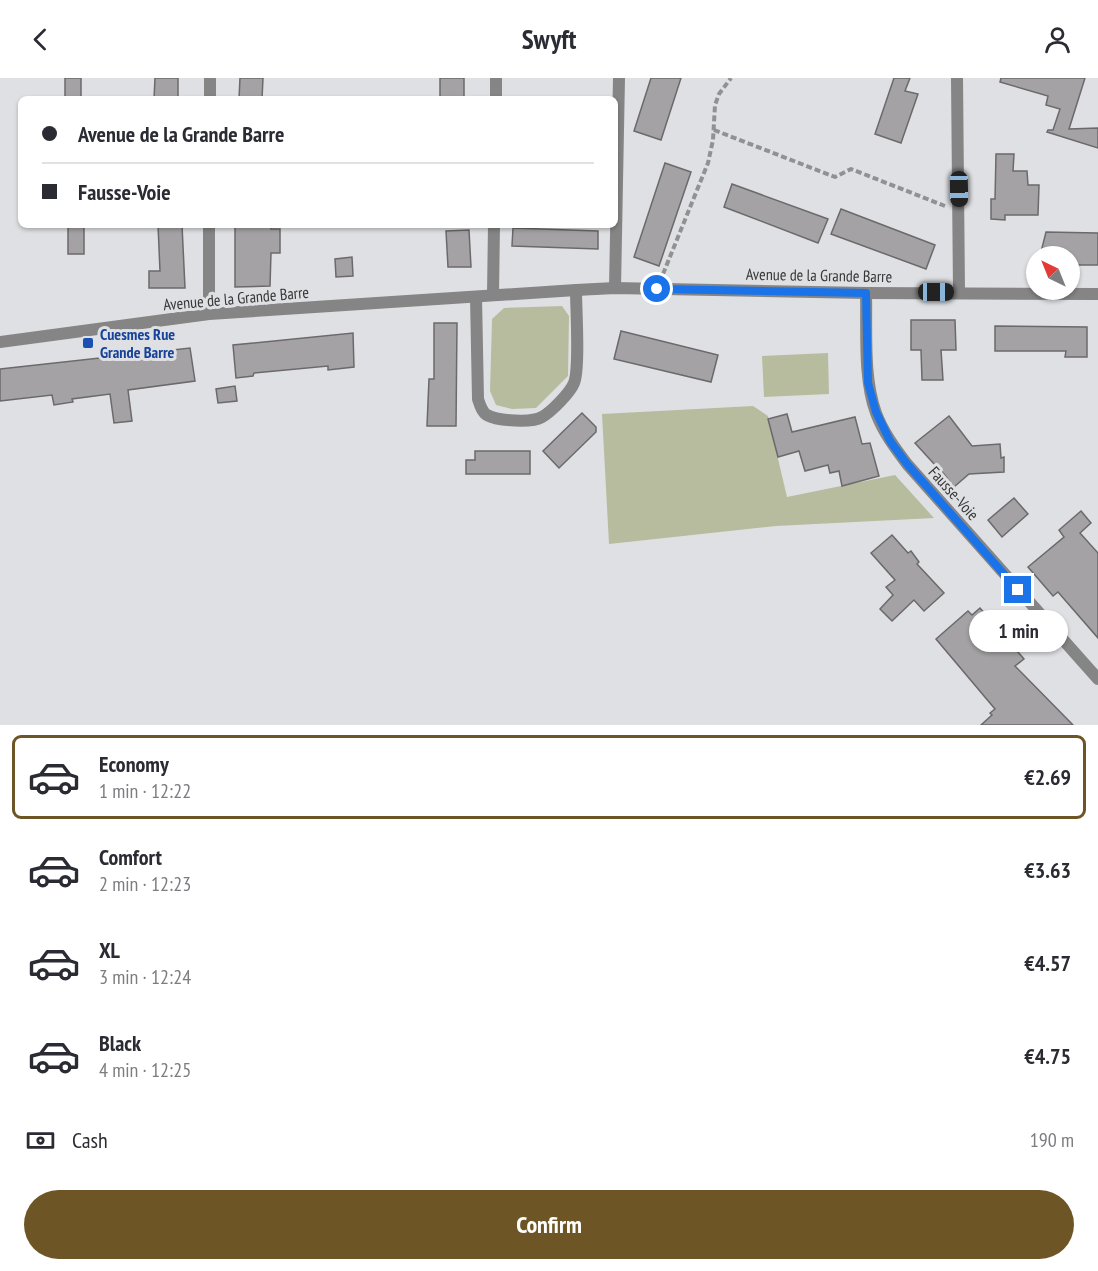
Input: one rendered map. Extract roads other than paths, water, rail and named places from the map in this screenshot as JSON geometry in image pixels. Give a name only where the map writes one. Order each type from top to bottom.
[{"type":"street","points":[[210,78],[210,96]]},
{"type":"street","points":[[495,96],[496,78]]},
{"type":"street","points":[[618,130],[619,78]]},
{"type":"street","points":[[957,78],[959,292]]},
{"type":"street","points":[[209,228],[209,314]]},
{"type":"street","points":[[493,295],[494,228]]},
{"type":"street","points":[[615,288],[616,228]]},
{"type":"street","name":"Avenue de la Grande Barre","points":[[0,342],[209,314],[615,288],[866,293],[1098,294]]},
{"type":"street","points":[[476,297],[480,407],[486,415],[495,418],[531,421],[542,417],[565,396],[574,383],[576,290]]},
{"type":"street","name":"Fausse-Voie","points":[[866,293],[868,383],[876,412],[890,441],[907,464],[1098,679]]},
{"type":"place","name":"Cuesmes Rue Grande Barre","points":[[88,343]]}]
